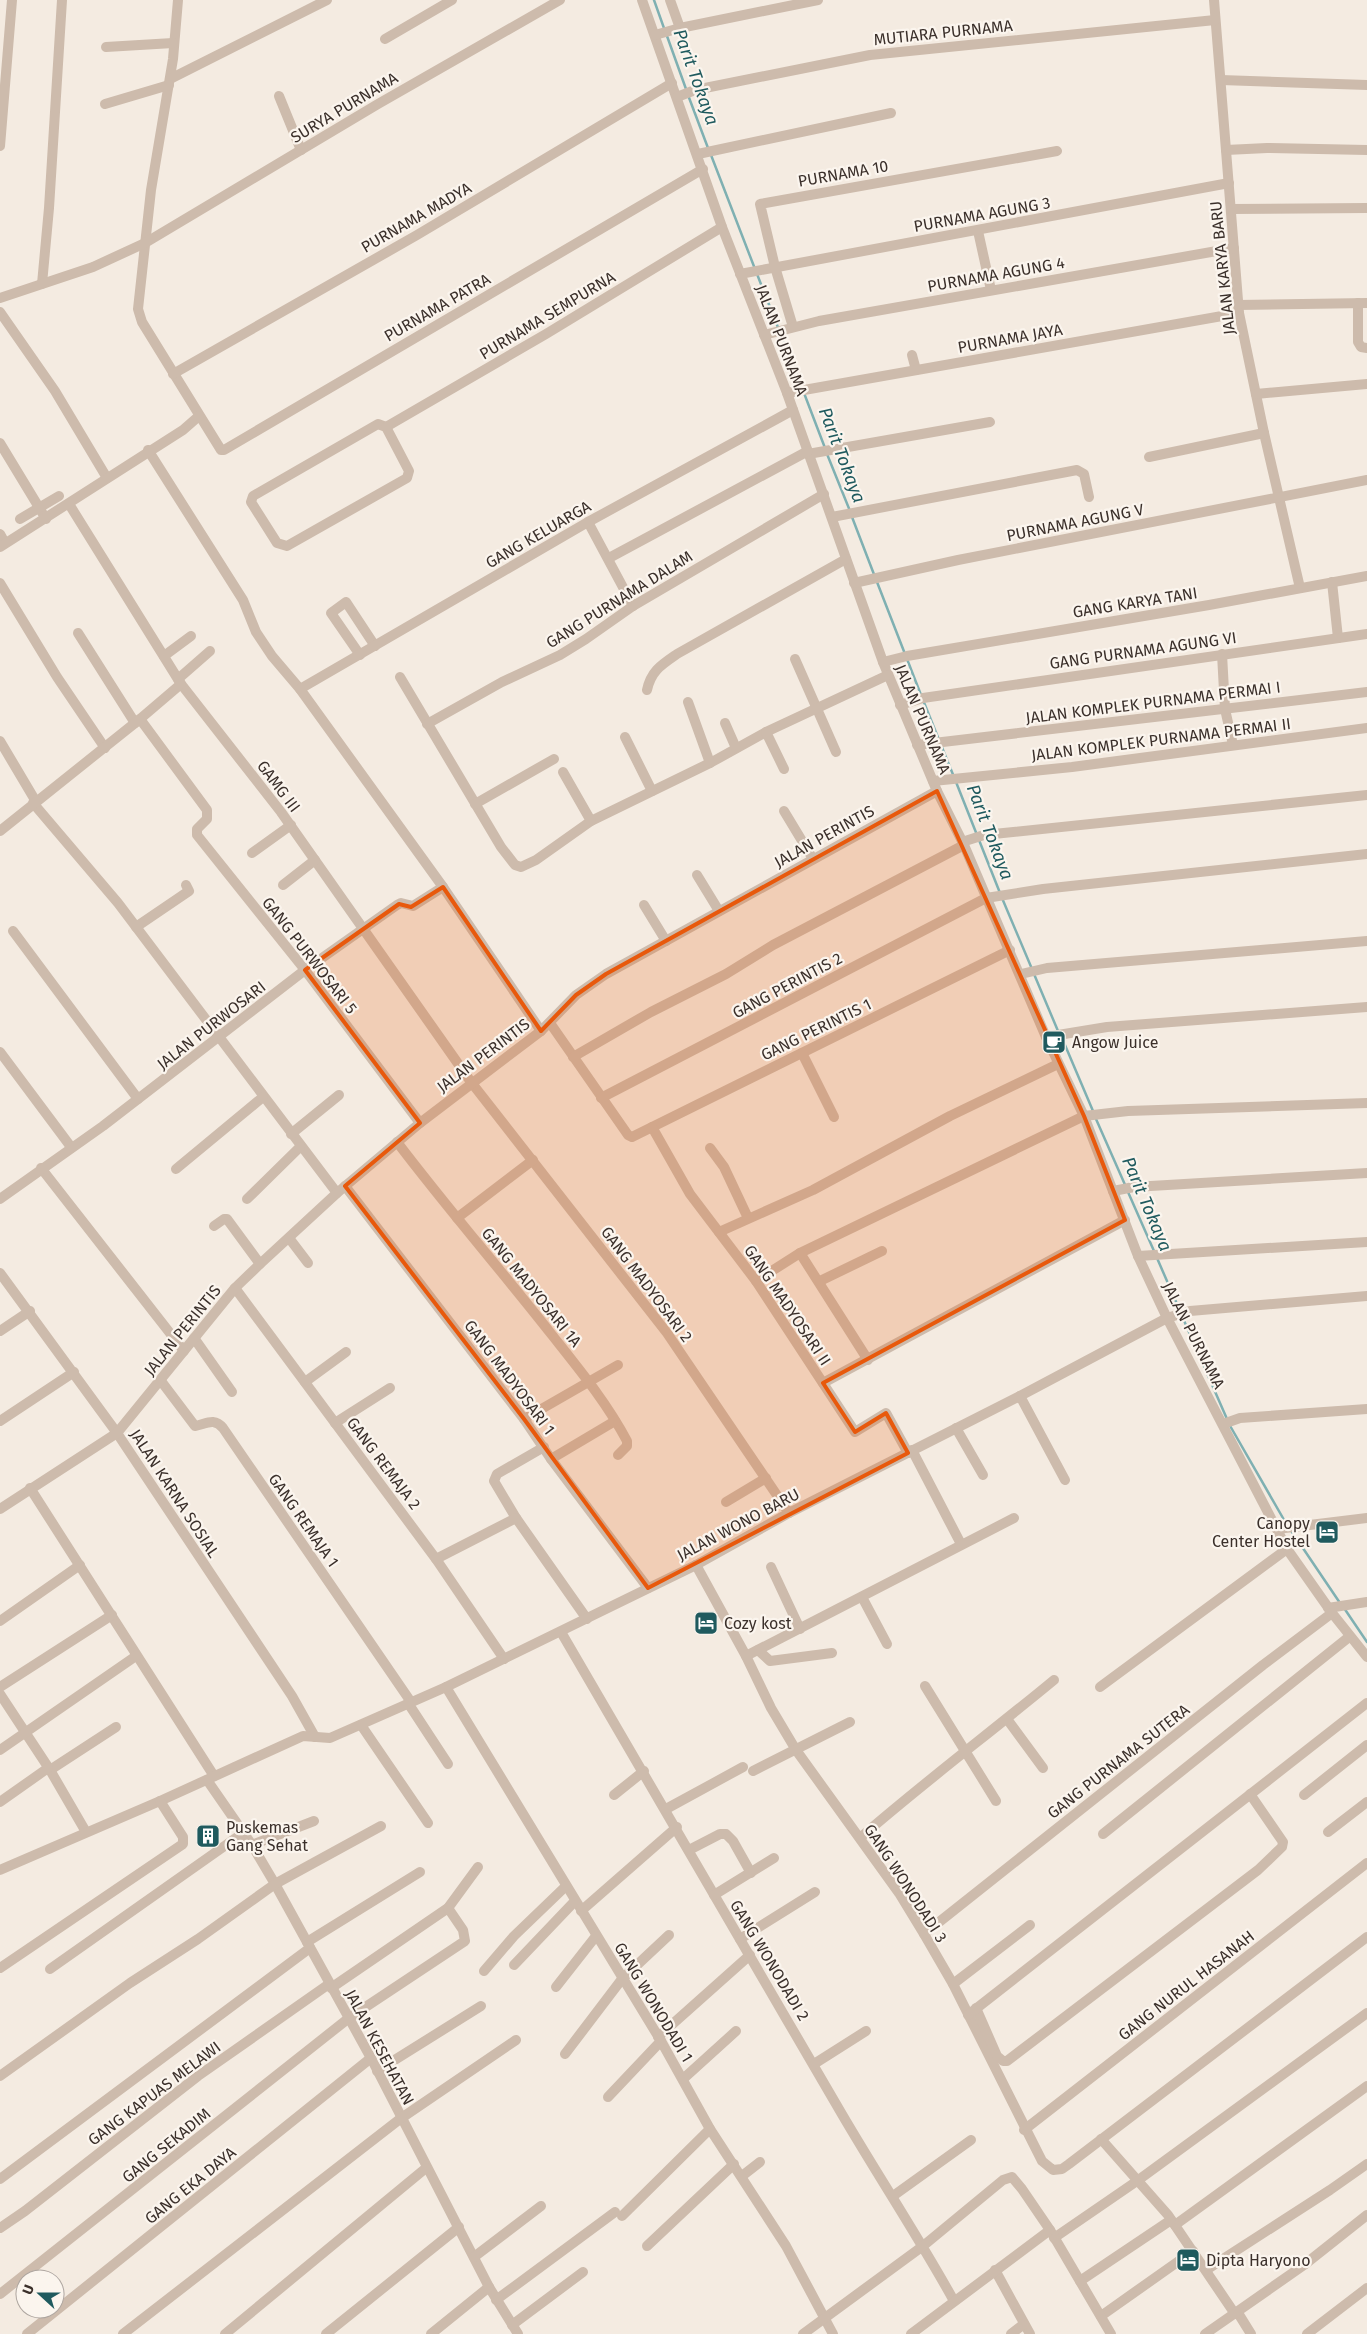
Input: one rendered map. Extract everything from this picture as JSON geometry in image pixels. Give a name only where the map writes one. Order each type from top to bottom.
[{"type":"street","points":[[0,146],[4,42],[12,0]]},
{"type":"street","points":[[42,284],[49,208],[62,0]]},
{"type":"street","points":[[2,541],[46,519],[148,450],[183,430],[199,416],[142,322],[138,309],[151,190],[169,82],[178,0]]},
{"type":"street","points":[[106,104],[169,82],[327,0]]},
{"type":"street","points":[[385,40],[452,0]]},
{"type":"street","name":"SURYA PURNAMA","points":[[0,298],[92,267],[145,243],[560,0]]},
{"type":"street","name":"JALAN PURNAMA","points":[[642,0],[659,34],[672,83],[681,96],[702,153],[703,168],[722,227],[744,273],[766,335],[790,392],[793,410],[824,494],[835,516],[846,559],[858,582],[886,661],[888,675],[905,703],[922,744],[935,786],[966,842],[1010,950],[1024,974],[1058,1064],[1087,1116],[1117,1191],[1138,1256],[1279,1528],[1287,1549],[1332,1609],[1349,1637],[1367,1657]]},
{"type":"street","points":[[670,0],[678,29]]},
{"type":"street","points":[[659,34],[818,0]]},
{"type":"street","name":"JALAN KARYA BARU","points":[[1214,0],[1239,309],[1264,433],[1300,588]]},
{"type":"street","name":"MUTIARA PURNAMA","points":[[681,96],[695,90],[870,55],[1215,20]]},
{"type":"street","points":[[106,47],[173,43]]},
{"type":"street","points":[[1220,80],[1367,85]]},
{"type":"street","name":"PURNAMA MADYA","points":[[174,374],[417,235],[672,83]]},
{"type":"street","points":[[279,96],[301,150]]},
{"type":"street","points":[[702,153],[891,113]]},
{"type":"street","points":[[1226,150],[1268,148],[1367,150]]},
{"type":"street","name":"PURNAMA 10","points":[[789,328],[760,208],[762,202],[1057,151]]},
{"type":"street","name":"PURNAMA PATRA","points":[[199,416],[215,442],[221,450],[224,450],[703,168]]},
{"type":"street","name":"PURNAMA AGUNG 3","points":[[744,273],[1229,183]]},
{"type":"street","points":[[1231,209],[1367,208]]},
{"type":"street","name":"PURNAMA SEMPURNA","points":[[386,427],[546,334],[722,227]]},
{"type":"street","points":[[978,231],[991,290]]},
{"type":"street","name":"PURNAMA AGUNG 4","points":[[766,335],[789,328],[991,290],[1234,248]]},
{"type":"street","points":[[1362,303],[1358,342],[1361,347],[1367,348]]},
{"type":"street","name":"PURNAMA JAYA","points":[[790,392],[1239,309],[1362,303]]},
{"type":"street","points":[[0,312],[55,391],[108,478]]},
{"type":"street","points":[[912,355],[916,370]]},
{"type":"street","points":[[1256,394],[1367,384]]},
{"type":"street","name":"GANG KELUARGA","points":[[300,689],[588,522],[793,410]]},
{"type":"street","points":[[609,558],[810,453],[990,422]]},
{"type":"street","name":"PURNAMA SEMPURNA","points":[[378,424],[386,427],[409,470],[406,478],[287,546],[277,543],[251,502],[253,496],[370,427],[378,424]]},
{"type":"street","points":[[1149,457],[1264,433]]},
{"type":"street","points":[[0,443],[46,519]]},
{"type":"street","points":[[148,450],[243,600],[256,632],[272,656],[300,689],[443,887],[541,1031]]},
{"type":"street","points":[[835,516],[1078,470],[1084,474],[1089,497]]},
{"type":"street","name":"PURNAMA AGUNG V","points":[[858,582],[1367,480]]},
{"type":"street","name":"GANG PURNAMA DALAM","points":[[428,724],[502,682],[560,655],[586,640],[633,606],[824,494]]},
{"type":"street","points":[[20,519],[59,496]]},
{"type":"street","name":"GAMG III","points":[[69,504],[180,681],[291,825],[471,1082]]},
{"type":"street","points":[[588,522],[609,558],[633,606]]},
{"type":"street","points":[[647,690],[655,670],[677,654],[846,559]]},
{"type":"street","name":"GANG KARYA TANI","points":[[886,661],[1367,576]]},
{"type":"street","points":[[1332,582],[1338,638]]},
{"type":"street","points":[[0,583],[57,677],[105,748]]},
{"type":"street","points":[[360,655],[331,613],[346,602],[376,646]]},
{"type":"street","points":[[78,632],[138,721]]},
{"type":"street","name":"GANG PURNAMA AGUNG VI","points":[[905,703],[923,698],[1367,634]]},
{"type":"street","points":[[164,656],[191,636]]},
{"type":"street","points":[[0,831],[138,721],[210,651]]},
{"type":"street","points":[[1222,654],[1225,709],[1233,745]]},
{"type":"street","points":[[795,659],[836,752]]},
{"type":"street","points":[[400,677],[501,847],[518,867],[536,860],[591,821],[710,763],[766,732],[888,675]]},
{"type":"street","name":"JALAN KOMPLEK PURNAMA PERMAI I","points":[[922,744],[1367,692]]},
{"type":"street","points":[[688,702],[710,763]]},
{"type":"street","name":"GANG PURWOSARI 5","points":[[138,721],[204,805],[207,819],[196,830],[197,835],[305,970],[420,1123]]},
{"type":"street","points":[[725,723],[736,748]]},
{"type":"street","name":"JALAN KOMPLEK PURNAMA PERMAI II","points":[[935,786],[943,780],[1072,767],[1367,728]]},
{"type":"street","points":[[766,732],[784,769]]},
{"type":"street","points":[[625,738],[652,791]]},
{"type":"street","points":[[0,741],[34,802],[118,903],[290,1134],[337,1193]]},
{"type":"street","points":[[475,804],[554,759]]},
{"type":"street","points":[[563,772],[591,821]]},
{"type":"street","name":"JALAN PERINTIS","points":[[0,1509],[117,1432],[161,1381],[235,1288],[260,1264],[337,1193],[397,1142],[471,1082],[541,1031],[585,988],[606,974],[813,859],[935,786]]},
{"type":"street","points":[[573,1057],[652,1012],[726,974],[772,945],[966,842],[984,835],[1367,795]]},
{"type":"street","points":[[784,811],[813,859]]},
{"type":"street","points":[[252,854],[291,825]]},
{"type":"street","name":"GANG PERINTIS 2","points":[[601,1098],[990,897],[1367,854]]},
{"type":"street","points":[[283,885],[315,860]]},
{"type":"street","points":[[697,875],[719,911]]},
{"type":"street","points":[[136,927],[190,891],[186,885]]},
{"type":"street","name":"JALAN PURWOSARI","points":[[0,1199],[138,1099],[305,970],[364,931],[399,904],[412,906],[443,887]]},
{"type":"street","points":[[644,905],[666,941]]},
{"type":"street","points":[[13,931],[138,1099]]},
{"type":"street","points":[[1024,974],[1047,968],[1367,941]]},
{"type":"street","name":"GANG PERINTIS 1","points":[[601,1098],[630,1137],[636,1135],[1010,950]]},
{"type":"street","points":[[1048,1036],[1117,1027],[1367,1006]]},
{"type":"street","points":[[550,1023],[601,1098]]},
{"type":"street","points":[[0,1052],[72,1147]]},
{"type":"street","points":[[802,1053],[834,1117]]},
{"type":"street","points":[[719,1232],[813,1190],[950,1116],[1058,1064]]},
{"type":"street","name":"GANG MADYOSARI 2","points":[[471,1082],[667,1333],[789,1513]]},
{"type":"street","points":[[290,1134],[339,1095]]},
{"type":"street","points":[[176,1169],[263,1097]]},
{"type":"street","points":[[756,1281],[800,1254],[1087,1116],[1128,1111],[1367,1103]]},
{"type":"street","name":"GANG MADYOSARI II","points":[[652,1127],[690,1194],[756,1281],[855,1432],[886,1413],[910,1451]]},
{"type":"street","name":"GANG MADYOSARI 1A","points":[[397,1142],[589,1381],[627,1441],[627,1446],[618,1454]]},
{"type":"street","points":[[247,1199],[300,1147]]},
{"type":"street","points":[[710,1148],[726,1171],[748,1218]]},
{"type":"street","points":[[457,1218],[533,1160]]},
{"type":"street","points":[[41,1168],[184,1351]]},
{"type":"street","points":[[1117,1191],[1134,1187],[1367,1173]]},
{"type":"street","name":"GANG MADYOSARI 1","points":[[346,1186],[524,1418],[551,1459],[648,1588]]},
{"type":"street","points":[[214,1226],[227,1219],[260,1264]]},
{"type":"street","points":[[823,1383],[1125,1220]]},
{"type":"street","points":[[289,1238],[308,1263]]},
{"type":"street","points":[[1138,1256],[1164,1256],[1367,1242]]},
{"type":"street","points":[[820,1281],[882,1251]]},
{"type":"street","points":[[800,1254],[820,1281],[868,1360]]},
{"type":"street","name":"JALAN KARNA SOSIAL","points":[[1,1278],[30,1311],[117,1432],[292,1696],[315,1737]]},
{"type":"street","name":"GANG REMAJA 2","points":[[235,1288],[436,1559],[504,1659]]},
{"type":"street","name":"JALAN WONO BARU","points":[[0,1870],[160,1801],[303,1736],[328,1738],[446,1687],[696,1565],[789,1513],[1020,1396],[1169,1317],[1190,1311],[1367,1296]]},
{"type":"street","points":[[0,1331],[30,1311]]},
{"type":"street","points":[[194,1338],[232,1392]]},
{"type":"street","points":[[305,1382],[346,1352]]},
{"type":"street","points":[[524,1418],[618,1365]]},
{"type":"street","points":[[0,1421],[74,1372]]},
{"type":"street","name":"GANG REMAJA 1","points":[[161,1381],[194,1426],[212,1421],[223,1428],[410,1703]]},
{"type":"street","points":[[335,1423],[390,1388]]},
{"type":"street","points":[[1020,1396],[1065,1480]]},
{"type":"street","points":[[1224,1424],[1240,1418],[1367,1408]]},
{"type":"street","points":[[551,1459],[614,1421]]},
{"type":"street","points":[[956,1428],[983,1475]]},
{"type":"street","points":[[544,1447],[494,1477],[495,1484],[516,1518],[587,1619]]},
{"type":"street","points":[[910,1451],[961,1544]]},
{"type":"street","points":[[726,1502],[766,1478]]},
{"type":"street","name":"JALAN KESEHATAN","points":[[30,1488],[112,1615],[275,1884],[371,2058],[400,2119],[459,2227],[496,2300],[516,2331]]},
{"type":"street","points":[[436,1559],[516,1518]]},
{"type":"street","points":[[746,1656],[1014,1518]]},
{"type":"street","points":[[1279,1528],[1367,1518]]},
{"type":"street","points":[[1100,1687],[1287,1549]]},
{"type":"street","points":[[0,1621],[80,1565]]},
{"type":"street","name":"GANG WONODADI 3","points":[[696,1565],[746,1656],[771,1708],[796,1750],[899,1893],[953,1984],[972,2012],[1024,2130],[1042,2161],[1053,2170],[1062,2169],[1101,2139]]},
{"type":"street","points":[[771,1567],[800,1629]]},
{"type":"street","points":[[862,1597],[887,1644]]},
{"type":"street","points":[[1332,1609],[1347,1604],[1367,1602]]},
{"type":"street","name":"GANG PURNAMA SUTERA","points":[[924,1934],[1332,1609]]},
{"type":"street","points":[[0,1687],[112,1615]]},
{"type":"street","name":"GANG WONODADI 2","points":[[560,1632],[677,1827],[714,1895],[836,2104],[923,2246],[954,2301]]},
{"type":"street","points":[[1103,1834],[1349,1637]]},
{"type":"street","points":[[758,1650],[770,1661],[832,1653]]},
{"type":"street","points":[[0,1750],[136,1656]]},
{"type":"street","points":[[860,1838],[911,1794],[1054,1680]]},
{"type":"street","points":[[926,1686],[996,1801]]},
{"type":"street","name":"GANG WONODADI 1","points":[[446,1687],[683,2078],[710,2129],[786,2246],[833,2334]]},
{"type":"street","points":[[0,1694],[26,1732],[86,1832]]},
{"type":"street","points":[[410,1703],[448,1764]]},
{"type":"street","points":[[1250,1794],[1284,1842],[1282,1847],[1258,1870],[1007,2061],[1003,2061],[997,2056],[972,2012],[1250,1794],[1367,1704]]},
{"type":"street","points":[[1007,1718],[1043,1768]]},
{"type":"street","points":[[753,1771],[850,1722]]},
{"type":"street","points":[[361,1725],[428,1823]]},
{"type":"street","points":[[0,1802],[116,1727]]},
{"type":"street","points":[[1304,1795],[1367,1746]]},
{"type":"street","points":[[666,1809],[743,1767]]},
{"type":"street","points":[[614,1796],[644,1771]]},
{"type":"street","points":[[0,1968],[183,1844],[183,1837],[160,1801]]},
{"type":"street","points":[[1328,1832],[1367,1802]]},
{"type":"street","points":[[252,1845],[314,1822]]},
{"type":"street","points":[[0,2076],[130,1983],[198,1939],[275,1884],[381,1826]]},
{"type":"street","points":[[581,1911],[677,1827]]},
{"type":"street","points":[[50,1969],[243,1833]]},
{"type":"street","points":[[689,1850],[718,1835],[726,1834],[733,1841],[751,1873]]},
{"type":"street","points":[[714,1895],[774,1858]]},
{"type":"street","name":"GANG NURUL HASANAH","points":[[1024,2130],[1367,1863]]},
{"type":"street","name":"GANG KAPUAS MELAWI","points":[[0,2228],[25,2211],[198,2076],[448,1908],[478,1867]]},
{"type":"street","points":[[0,2179],[308,1945],[420,1872]]},
{"type":"street","points":[[484,1971],[514,1936],[566,1886]]},
{"type":"street","points":[[740,1938],[815,1892]]},
{"type":"street","points":[[514,1965],[575,1901]]},
{"type":"street","name":"GANG SEKADIM","points":[[0,2294],[349,2018],[465,1941],[463,1930],[448,1908]]},
{"type":"street","points":[[953,1984],[1030,1925]]},
{"type":"street","points":[[565,2054],[622,1979],[670,1935]]},
{"type":"street","points":[[556,1987],[596,1936]]},
{"type":"street","points":[[1251,2334],[1173,2223],[1101,2139],[1367,1937]]},
{"type":"street","points":[[608,2097],[659,2039],[750,1956]]},
{"type":"street","points":[[377,2071],[481,2006]]},
{"type":"street","points":[[911,2334],[995,2270],[1137,2181],[1367,2013]]},
{"type":"street","points":[[683,2078],[736,2031]]},
{"type":"street","points":[[814,2064],[866,2031]]},
{"type":"street","points":[[123,2334],[400,2119],[516,2040]]},
{"type":"street","name":"GANG EKA DAYA","points":[[27,2334],[371,2058]]},
{"type":"street","points":[[1080,2281],[1173,2223],[1367,2086]]},
{"type":"street","points":[[496,2300],[619,2214],[710,2129]]},
{"type":"street","points":[[892,2196],[971,2140]]},
{"type":"street","points":[[742,2176],[760,2162]]},
{"type":"street","points":[[647,2246],[734,2164]]},
{"type":"street","points":[[1206,2270],[1367,2164]]},
{"type":"street","points":[[225,2334],[426,2168]]},
{"type":"street","points":[[803,2334],[923,2246],[1002,2180],[1013,2178],[1052,2234],[1111,2334]]},
{"type":"street","points":[[474,2257],[541,2206]]},
{"type":"street","points":[[1205,2334],[1304,2265],[1367,2215]]},
{"type":"street","points":[[326,2334],[459,2227]]},
{"type":"street","points":[[1101,2316],[1193,2251]]},
{"type":"street","points":[[995,2270],[1030,2334]]},
{"type":"street","points":[[516,2331],[583,2272]]},
{"type":"street","points":[[431,2334],[489,2287]]},
{"type":"street","points":[[1307,2334],[1367,2288]]},
{"type":"street","points":[[1011,2334],[1024,2324]]},
{"type":"highlighted area","points":[[937,791],[1084,1116],[1125,1220],[823,1383],[855,1432],[886,1413],[908,1453],[648,1588],[524,1419],[345,1186],[420,1123],[305,970],[399,904],[411,907],[443,887],[541,1031],[576,995],[606,974]]},
{"type":"waterway","name":"Parit Tokaya","points":[[654,0],[665,31]]},
{"type":"waterway","name":"Parit Tokaya","points":[[667,36],[686,89]]},
{"type":"waterway","name":"Parit Tokaya","points":[[688,95],[708,148]]},
{"type":"waterway","name":"Parit Tokaya","points":[[711,155],[755,269]]},
{"type":"waterway","name":"Parit Tokaya","points":[[757,274],[779,330]]},
{"type":"waterway","name":"Parit Tokaya","points":[[781,335],[802,388]]},
{"type":"waterway","name":"Parit Tokaya","points":[[804,393],[825,448]]},
{"type":"waterway","name":"Parit Tokaya","points":[[827,454],[850,511]]},
{"type":"waterway","name":"Parit Tokaya","points":[[852,517],[875,577]]},
{"type":"waterway","name":"Parit Tokaya","points":[[877,582],[905,654]]},
{"type":"waterway","name":"Parit Tokaya","points":[[907,659],[921,695]]},
{"type":"waterway","name":"Parit Tokaya","points":[[923,700],[939,740]]},
{"type":"waterway","name":"Parit Tokaya","points":[[941,745],[954,777]]},
{"type":"waterway","name":"Parit Tokaya","points":[[956,782],[977,835]]},
{"type":"waterway","name":"Parit Tokaya","points":[[979,840],[1000,893]]},
{"type":"waterway","name":"Parit Tokaya","points":[[1002,898],[1032,969]]},
{"type":"waterway","name":"Parit Tokaya","points":[[1034,974],[1058,1031]]},
{"type":"waterway","name":"Parit Tokaya","points":[[1062,1038],[1093,1111]]},
{"type":"waterway","name":"Parit Tokaya","points":[[1096,1119],[1126,1187]]},
{"type":"waterway","name":"Parit Tokaya","points":[[1128,1192],[1154,1251]]},
{"type":"waterway","name":"Parit Tokaya","points":[[1157,1258],[1180,1311]]},
{"type":"waterway","name":"Parit Tokaya","points":[[1182,1316],[1227,1419]]},
{"type":"waterway","name":"Parit Tokaya","points":[[1229,1424],[1287,1525]]},
{"type":"waterway","name":"Parit Tokaya","points":[[1290,1529],[1340,1603]]},
{"type":"waterway","name":"Parit Tokaya","points":[[1344,1608],[1367,1642]]},
{"type":"place","name":"Angow Juice","points":[[1054,1042]]},
{"type":"place","name":"Canopy Center Hostel","points":[[1327,1532]]},
{"type":"place","name":"Cozy kost","points":[[706,1623]]},
{"type":"place","name":"Puskemas Gang Sehat","points":[[208,1836]]},
{"type":"place","name":"Dipta Haryono","points":[[1188,2260]]}]
